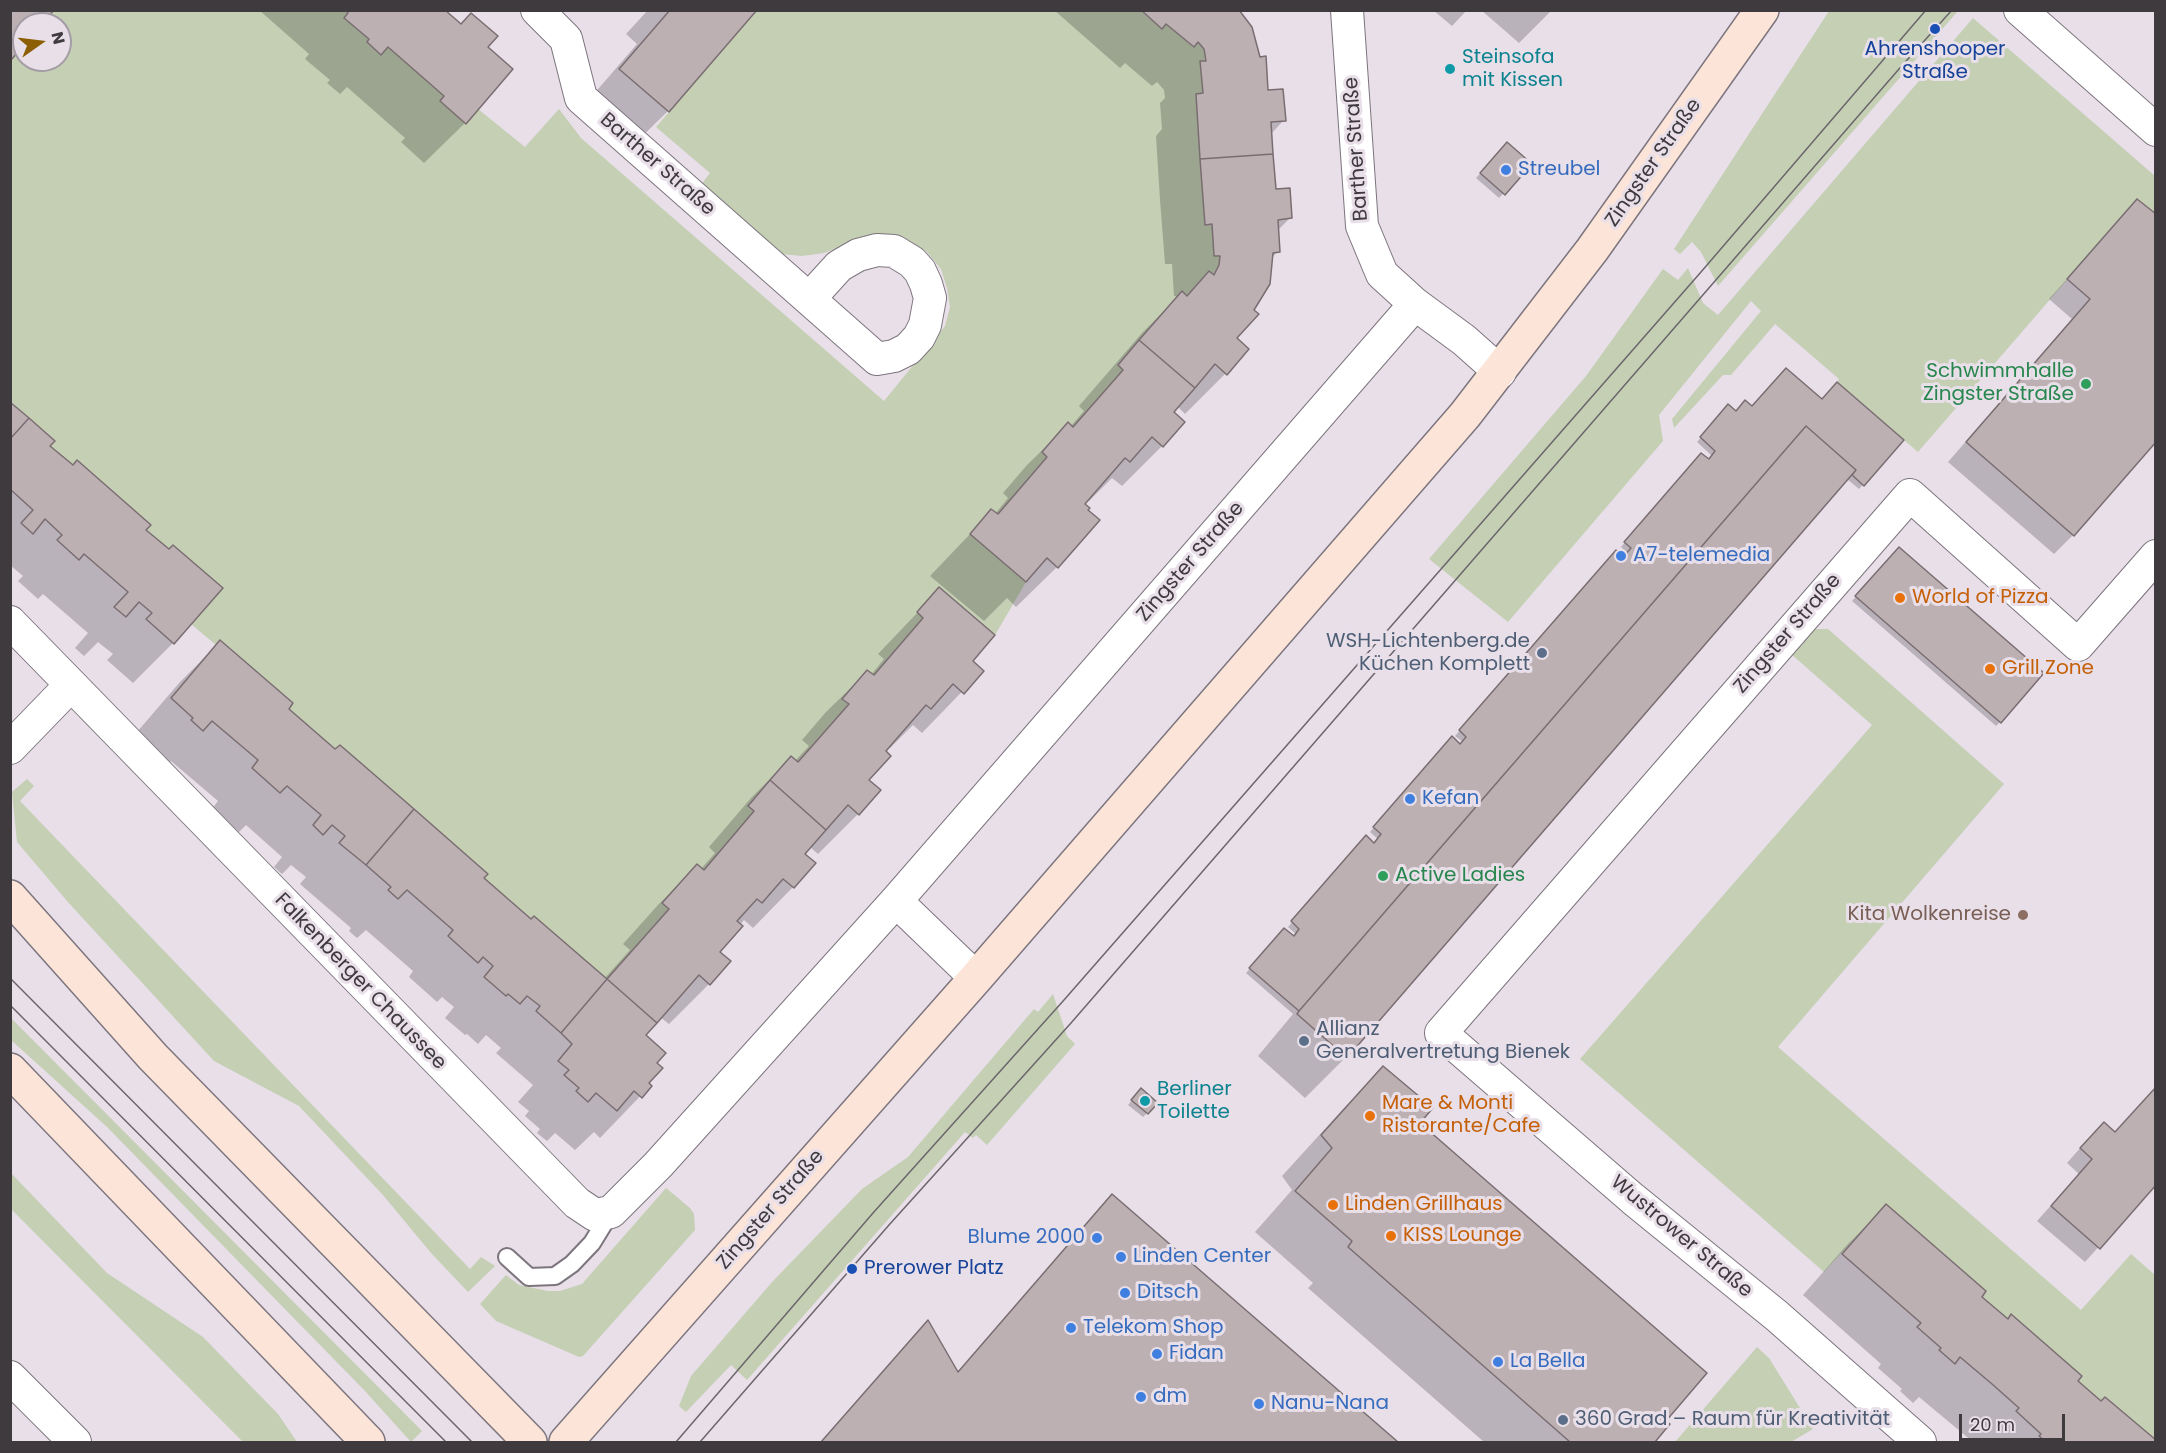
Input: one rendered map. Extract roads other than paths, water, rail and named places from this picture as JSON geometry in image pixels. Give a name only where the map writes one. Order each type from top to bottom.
[{"type":"street","name":"Barther Straße","points":[[537,10],[566,39],[582,98],[808,299]]},
{"type":"street","name":"Barther Straße","points":[[1347,10],[1362,226],[1382,274],[1415,304]]},
{"type":"street","name":"Zingster Straße","points":[[566,1443],[976,978],[1465,415],[1598,242],[1762,10]]},
{"type":"street","points":[[2039,17],[2156,130]]},
{"type":"street","points":[[1415,304],[1464,340],[1500,372]]},
{"type":"street","name":"Zingster Straße","points":[[611,1212],[658,1165],[896,901],[1415,304]]},
{"type":"street","name":"Zingster Straße","points":[[1441,1033],[1910,495],[2078,645],[2156,556]]},
{"type":"street","name":"Falkenberger Chaussee","points":[[10,622],[577,1203],[595,1215],[611,1212]]},
{"type":"street","points":[[10,748],[72,685]]},
{"type":"street","points":[[10,897],[153,1057],[530,1443]]},
{"type":"street","points":[[896,901],[976,978]]},
{"type":"street","name":"Wustrower Straße","points":[[1441,1033],[1633,1198],[1777,1316],[1920,1443]]},
{"type":"street","points":[[10,1070],[368,1443]]},
{"type":"street","points":[[10,1377],[75,1443]]},
{"type":"lane","points":[[507,1257],[529,1277],[555,1276],[572,1264],[592,1243],[611,1212]]},
{"type":"tram line","points":[[676,1442],[873,1213],[1064,1000],[1701,272],[1926,10]]},
{"type":"tram line","points":[[700,1442],[889,1225],[1071,1023],[1952,10]]},
{"type":"tram line","points":[[10,978],[472,1442]]},
{"type":"tram line","points":[[10,1005],[446,1442]]},
{"type":"place","name":"Ahrenshooper Straße","points":[[1935,29]]},
{"type":"place","name":"Steinsofa mit Kissen","points":[[1450,69]]},
{"type":"place","name":"Streubel","points":[[1506,170]]},
{"type":"place","name":"Schwimmhalle Zingster Straße","points":[[2086,384]]},
{"type":"place","name":"A7-telemedia","points":[[1621,556]]},
{"type":"place","name":"World of Pizza","points":[[1900,598]]},
{"type":"place","name":"WSH-Lichtenberg.de Küchen Komplett","points":[[1542,653]]},
{"type":"place","name":"Grill Zone","points":[[1990,669]]},
{"type":"place","name":"Kefan","points":[[1410,799]]},
{"type":"place","name":"Active Ladies","points":[[1383,876]]},
{"type":"place","name":"Kita Wolkenreise","points":[[2023,915]]},
{"type":"place","name":"Allianz Generalvertretung Bienek","points":[[1304,1041]]},
{"type":"place","name":"Berliner Toilette","points":[[1145,1101]]},
{"type":"place","name":"Mare & Monti Ristorante/Cafe","points":[[1370,1116]]},
{"type":"place","name":"Linden Grillhaus","points":[[1333,1205]]},
{"type":"place","name":"KISS Lounge","points":[[1391,1236]]},
{"type":"place","name":"Blume 2000","points":[[1097,1238]]},
{"type":"place","name":"Linden Center","points":[[1121,1257]]},
{"type":"place","name":"Prerower Platz","points":[[852,1269]]},
{"type":"place","name":"Ditsch","points":[[1125,1293]]},
{"type":"place","name":"Telekom Shop","points":[[1071,1328]]},
{"type":"place","name":"Fidan","points":[[1157,1354]]},
{"type":"place","name":"La Bella","points":[[1498,1362]]},
{"type":"place","name":"dm","points":[[1141,1397]]},
{"type":"place","name":"Nanu-Nana","points":[[1259,1404]]},
{"type":"place","name":"360 Grad – Raum für Kreativität","points":[[1563,1420]]}]
